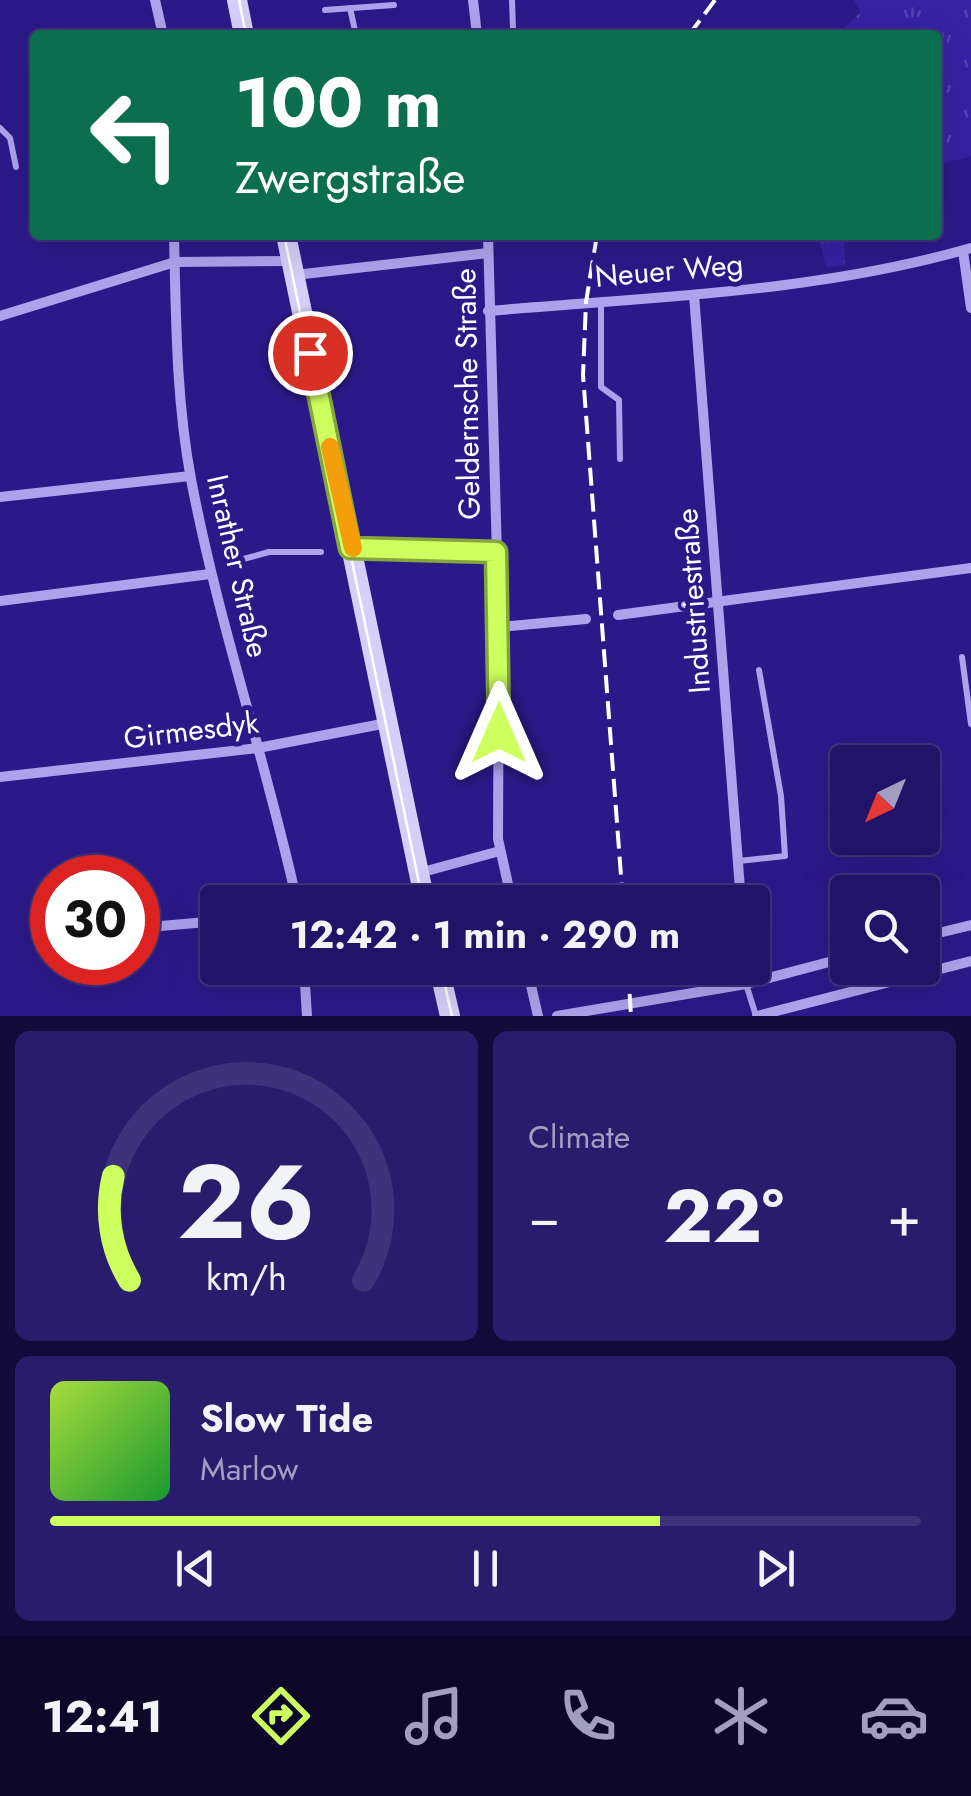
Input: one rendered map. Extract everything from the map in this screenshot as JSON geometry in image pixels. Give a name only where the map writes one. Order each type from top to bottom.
[{"type":"street","points":[[155,0],[162,30]]},
{"type":"street","points":[[237,0],[243,30]]},
{"type":"street","points":[[473,0],[476,30]]},
{"type":"street","name":"Inrather Straße","points":[[174,240],[178,384],[190,476],[293,885]]},
{"type":"street","points":[[287,240],[344,548],[422,885]]},
{"type":"street","name":"Geldernsche Straße","points":[[488,240],[500,627],[500,851],[508,885]]},
{"type":"street","points":[[967,250],[971,308]]},
{"type":"street","name":"Neuer Weg","points":[[488,311],[694,295],[833,278],[967,250]]},
{"type":"street","points":[[0,316],[175,262],[293,268],[488,252]]},
{"type":"street","name":"Industriestraße","points":[[694,295],[740,885]]},
{"type":"street","points":[[0,497],[190,476]]},
{"type":"street","points":[[344,548],[496,552]]},
{"type":"street","points":[[618,615],[971,568]]},
{"type":"street","points":[[0,600],[215,570]]},
{"type":"street","points":[[500,627],[586,619]]},
{"type":"street","name":"Girmesdyk","points":[[0,778],[258,748],[386,723]]},
{"type":"street","points":[[419,872],[500,851]]},
{"type":"street","points":[[160,926],[200,923]]},
{"type":"street","points":[[940,933],[971,925]]},
{"type":"street","points":[[756,1016],[971,961]]},
{"type":"street","points":[[770,978],[830,962]]},
{"type":"street","points":[[305,985],[306,1016]]},
{"type":"street","points":[[443,985],[450,1016]]},
{"type":"street","points":[[531,985],[538,1016]]},
{"type":"street","points":[[557,1016],[740,985]]},
{"type":"lane","points":[[512,0],[512,30]]},
{"type":"lane","points":[[325,10],[394,5]]},
{"type":"lane","points":[[350,8],[355,30]]},
{"type":"lane","points":[[0,128],[10,138],[16,167]]},
{"type":"lane","points":[[602,301],[602,386],[619,400],[620,459]]},
{"type":"lane","points":[[236,561],[269,552],[320,552]]},
{"type":"lane","points":[[962,657],[971,724]]},
{"type":"lane","points":[[738,861],[785,856],[781,796],[759,670]]},
{"type":"lane","points":[[746,985],[756,1016]]},
{"type":"green space","points":[[854,0],[971,0],[971,156],[942,164],[942,30],[842,30],[861,12]]},
{"type":"green space","points":[[819,240],[844,240],[845,265],[826,267]]},
{"type":"tram line","points":[[239,0],[245,30]]},
{"type":"tram line","points":[[285,240],[419,885]]},
{"type":"tram line","points":[[445,985],[452,1016]]},
{"type":"railway","points":[[693,30],[715,0]]},
{"type":"railway","points":[[596,240],[586,302],[583,375],[622,885]]},
{"type":"railway","points":[[629,985],[631,1016]]},
{"type":"slow traffic","points":[[330,447],[353,548]]},
{"type":"route","points":[[310,353],[350,548],[496,552],[499,733]]}]
